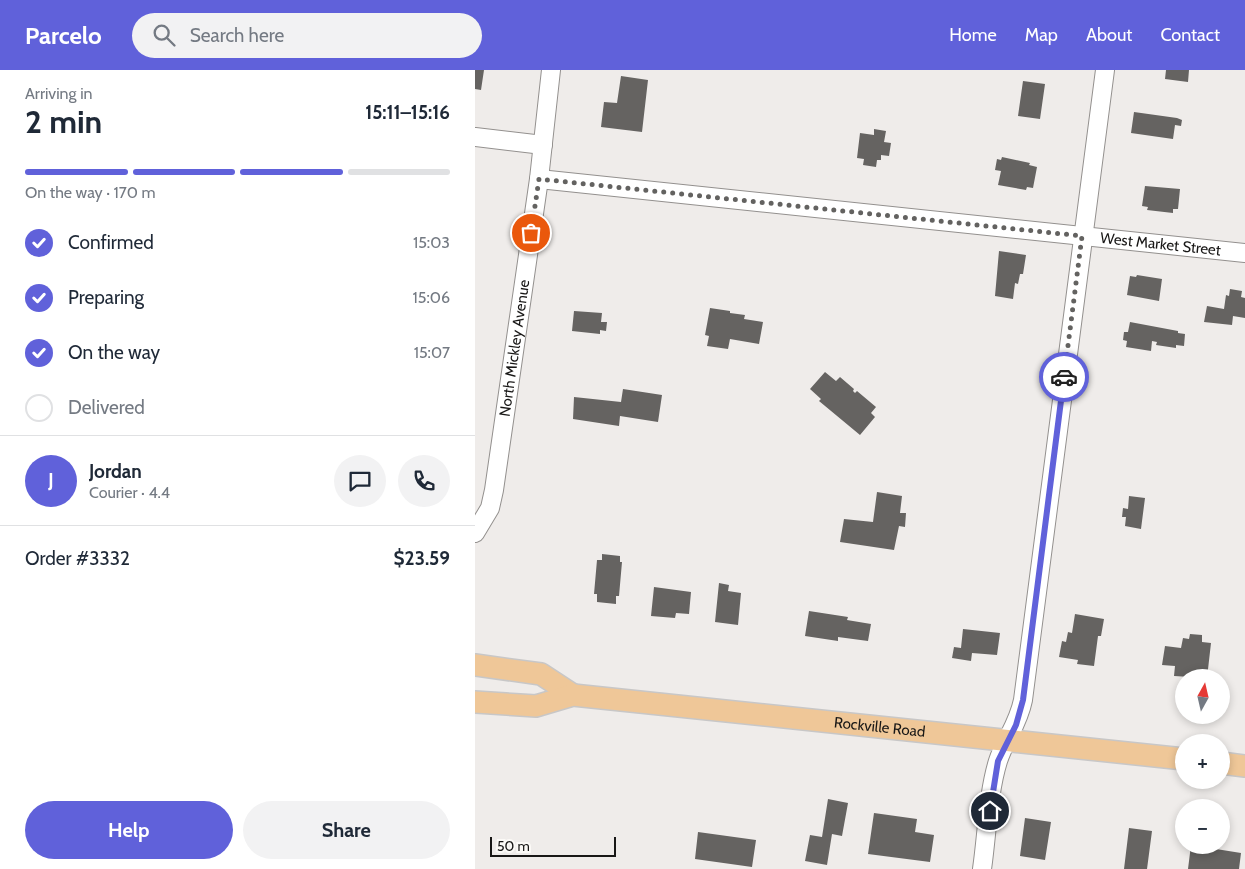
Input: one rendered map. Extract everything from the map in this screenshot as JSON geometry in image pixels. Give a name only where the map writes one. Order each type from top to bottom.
[{"type":"main road","name":"Rockville Road","points":[[475,666],[541,674],[573,695]]},
{"type":"main road","name":"Rockville Road","points":[[475,702],[536,706],[573,695],[1175,758]]},
{"type":"main road","points":[[1230,764],[1245,766]]},
{"type":"street","name":"North Mickley Avenue","points":[[475,533],[490,508],[494,490],[539,179],[551,70]]},
{"type":"street","points":[[982,869],[995,772],[1020,715],[1023,700],[1105,70]]},
{"type":"street","points":[[475,137],[543,145]]},
{"type":"street","name":"West Market Street","points":[[539,179],[1245,253]]},
{"type":"building","points":[[475,70],[484,70],[481,90],[475,89]]},
{"type":"building","points":[[1166,70],[1189,70],[1188,82],[1165,79]]},
{"type":"building","points":[[621,76],[648,80],[642,132],[601,127],[604,102],[617,103]]},
{"type":"building","points":[[1023,81],[1045,84],[1040,119],[1018,116]]},
{"type":"building","points":[[1134,112],[1177,118],[1182,120],[1181,126],[1175,125],[1173,139],[1131,133]]},
{"type":"building","points":[[874,129],[886,131],[884,142],[891,143],[889,156],[881,155],[881,160],[877,160],[876,167],[863,165],[864,159],[857,158],[860,133],[874,135]]},
{"type":"building","points":[[1002,157],[1030,163],[1029,165],[1037,167],[1033,188],[1027,187],[1026,190],[998,185],[1001,171],[995,170],[997,159],[1001,160]]},
{"type":"building","points":[[1145,186],[1180,189],[1178,209],[1173,209],[1173,213],[1147,210],[1148,207],[1142,206]]},
{"type":"building","points":[[999,251],[1026,255],[1023,274],[1020,274],[1018,284],[1015,283],[1013,299],[995,296]]},
{"type":"building","points":[[1137,275],[1162,279],[1159,301],[1127,295],[1130,276],[1136,277]]},
{"type":"building","points":[[1230,289],[1242,291],[1241,297],[1245,298],[1245,318],[1233,316],[1232,325],[1204,322],[1207,306],[1224,309],[1226,295],[1229,296]]},
{"type":"building","points":[[710,308],[730,311],[730,313],[745,315],[744,319],[763,322],[759,344],[730,339],[728,349],[707,346],[709,336],[705,335]]},
{"type":"building","points":[[574,311],[602,313],[601,322],[607,322],[606,331],[600,330],[600,334],[572,331]]},
{"type":"building","points":[[1130,322],[1185,334],[1184,346],[1176,345],[1176,348],[1156,345],[1157,342],[1152,341],[1151,351],[1126,347],[1127,341],[1123,340],[1124,332],[1128,332]]},
{"type":"building","points":[[825,372],[836,381],[840,377],[854,389],[855,393],[857,391],[876,407],[871,413],[875,417],[860,435],[819,401],[821,399],[810,389]]},
{"type":"building","points":[[623,389],[662,395],[658,422],[620,416],[619,426],[573,419],[574,397],[621,402]]},
{"type":"building","points":[[877,492],[902,496],[900,513],[906,513],[905,527],[899,526],[894,550],[840,542],[844,519],[873,522]]},
{"type":"building","points":[[1129,496],[1145,498],[1141,529],[1125,526],[1126,517],[1122,517],[1123,508],[1128,509]]},
{"type":"building","points":[[602,554],[620,556],[620,562],[622,562],[619,596],[616,596],[616,604],[597,602],[597,594],[594,594],[597,560],[602,560]]},
{"type":"building","points":[[719,583],[729,585],[728,591],[741,593],[738,625],[715,622]]},
{"type":"building","points":[[654,587],[691,592],[689,614],[676,613],[675,618],[651,616]]},
{"type":"building","points":[[809,611],[848,617],[847,620],[871,624],[868,641],[838,637],[838,641],[805,636]]},
{"type":"building","points":[[1075,614],[1104,619],[1101,636],[1098,636],[1094,666],[1077,664],[1078,660],[1059,657],[1062,641],[1066,642],[1068,632],[1072,633]]},
{"type":"building","points":[[963,629],[1000,633],[997,655],[972,653],[971,661],[952,658],[954,647],[961,648]]},
{"type":"building","points":[[1190,634],[1202,635],[1202,642],[1211,643],[1208,669],[1175,669],[1174,676],[1175,666],[1162,665],[1165,646],[1181,648],[1183,638],[1189,639]]},
{"type":"building","points":[[828,799],[848,803],[842,836],[832,834],[827,865],[805,861],[810,835],[822,837]]},
{"type":"building","points":[[874,813],[917,819],[915,832],[934,835],[930,862],[868,854]]},
{"type":"building","points":[[1025,818],[1051,822],[1045,860],[1020,856]]},
{"type":"building","points":[[1129,828],[1152,831],[1147,869],[1124,869]]},
{"type":"building","points":[[698,832],[756,840],[752,867],[695,859]]},
{"type":"building","points":[[1230,851],[1241,853],[1239,869],[1188,869],[1190,854],[1230,854]]},
{"type":"way so far","points":[[531,233],[539,179],[1082,236],[1064,377]]},
{"type":"route","points":[[990,811],[998,761],[1016,725],[1023,700],[1064,377]]}]
